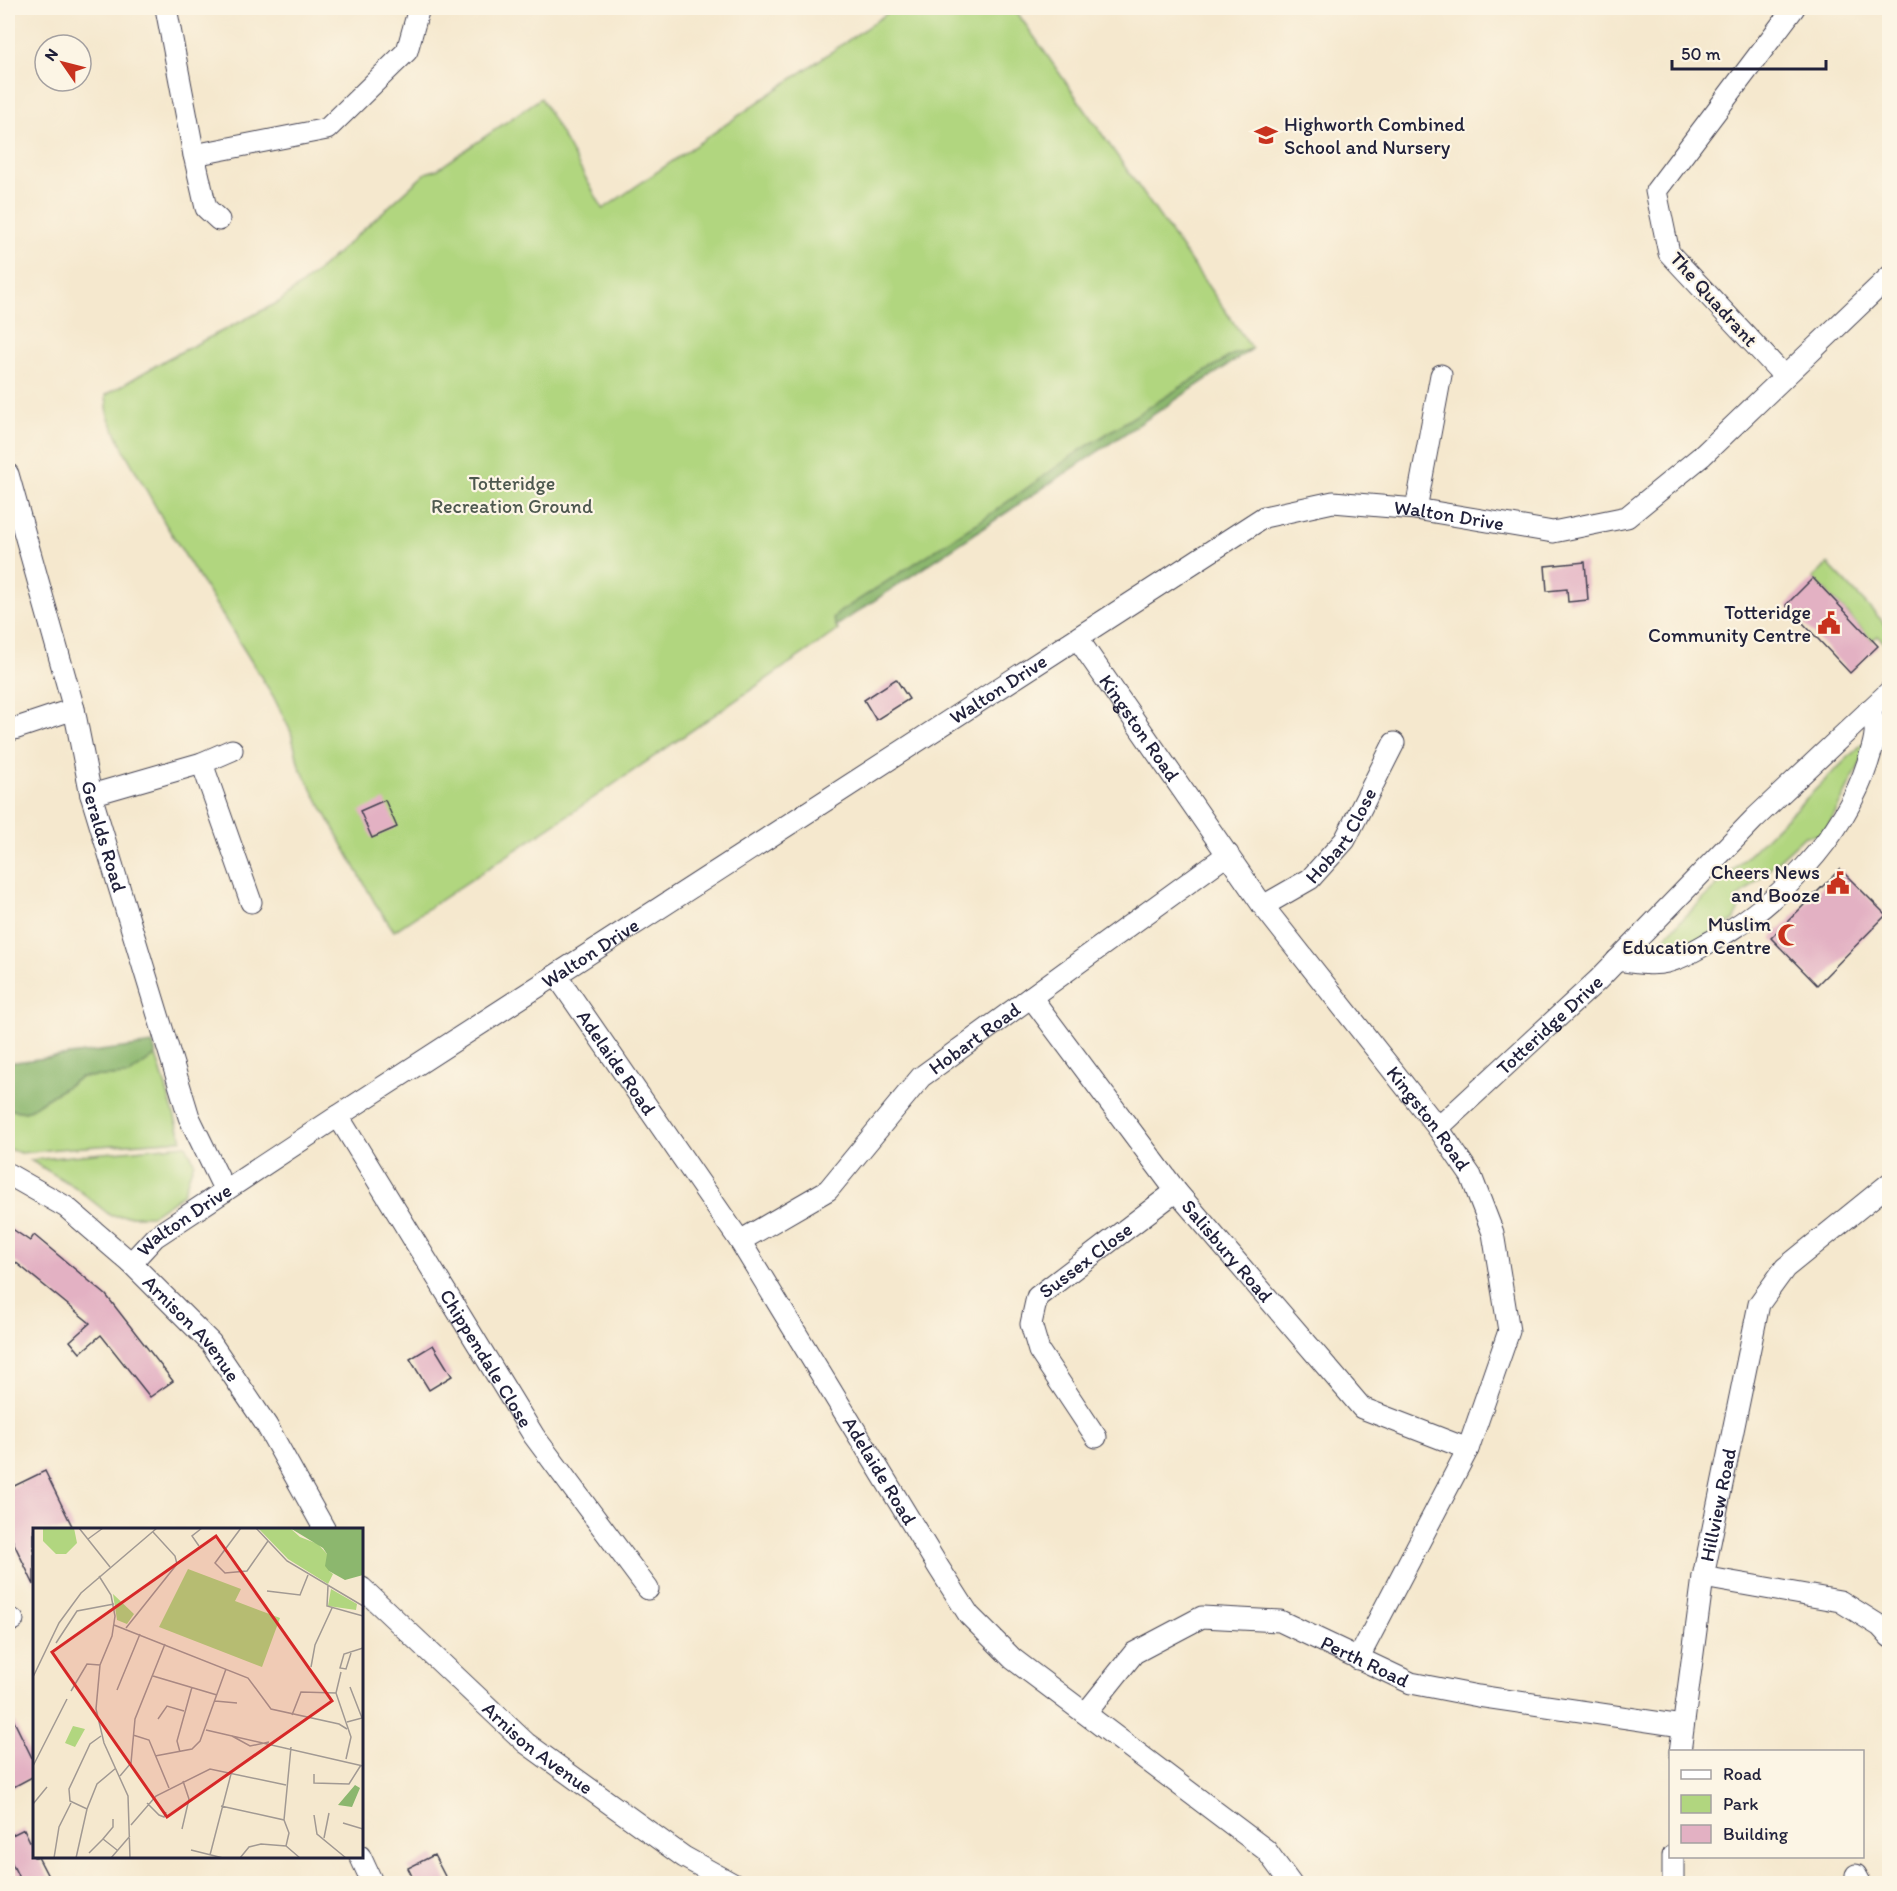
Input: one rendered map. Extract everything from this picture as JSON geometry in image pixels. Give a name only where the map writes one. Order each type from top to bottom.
[{"type":"street","points":[[166,8],[206,207],[219,220]]},
{"type":"street","points":[[194,155],[327,129],[407,51],[419,8]]},
{"type":"street","name":"The Quadrant","points":[[1784,376],[1669,253],[1656,191],[1794,8]]},
{"type":"street","name":"Walton Drive","points":[[131,1263],[155,1238],[338,1116],[1264,517],[1334,502],[1416,509],[1553,532],[1627,517],[1703,454],[1890,276]]},
{"type":"street","points":[[1416,509],[1441,375]]},
{"type":"street","name":"Geralds Road","points":[[8,474],[74,710],[91,795],[189,1117],[225,1191]]},
{"type":"street","name":"Kingston Road","points":[[1078,639],[1263,906],[1438,1128],[1471,1176],[1493,1233],[1509,1331],[1468,1449],[1358,1659]]},
{"type":"street","name":"Totteridge Drive","points":[[1438,1128],[1617,960],[1754,819],[1890,691]]},
{"type":"street","points":[[8,731],[74,710]]},
{"type":"street","points":[[1617,960],[1666,963],[1697,949],[1754,916],[1796,877],[1844,816],[1863,775],[1874,742],[1875,721],[1869,710]]},
{"type":"street","name":"Hobart Close","points":[[1263,906],[1310,879],[1345,840],[1394,743]]},
{"type":"street","points":[[91,795],[202,763],[232,750]]},
{"type":"street","points":[[202,763],[251,902]]},
{"type":"street","name":"Hobart Road","points":[[740,1241],[828,1190],[921,1077],[1228,855]]},
{"type":"street","name":"Adelaide Road","points":[[557,976],[740,1241],[969,1615],[1013,1659],[1266,1850],[1291,1884]]},
{"type":"street","name":"Salisbury Road","points":[[1031,997],[1176,1191],[1362,1408],[1468,1449]]},
{"type":"street","name":"Chippendale Close","points":[[338,1116],[534,1436],[648,1589]]},
{"type":"street","name":"Arnison Avenue","points":[[8,1174],[66,1207],[131,1263],[211,1343],[267,1426],[324,1528]]},
{"type":"street","name":"Hillview Road","points":[[1680,1750],[1703,1577],[1759,1304],[1785,1268],[1890,1183]]},
{"type":"street","name":"Sussex Close","points":[[1096,1437],[1039,1352],[1031,1324],[1037,1297],[1176,1191]]},
{"type":"street","points":[[1703,1577],[1840,1601],[1880,1626],[1890,1637]]},
{"type":"street","name":"Arnison Avenue","points":[[363,1591],[526,1743],[684,1857],[733,1884]]},
{"type":"street","name":"Perth Road","points":[[1086,1713],[1134,1653],[1202,1617],[1280,1621],[1410,1683],[1478,1696],[1682,1726]]},
{"type":"street","points":[[361,1858],[374,1884]]},
{"type":"street","points":[[1673,1858],[1673,1884]]},
{"type":"green space","name":"Totteridge Recreation Ground","points":[[895,8],[1014,8],[1252,349],[836,625],[838,630],[598,795],[394,931],[375,903],[299,766],[291,732],[273,696],[166,525],[125,452],[108,416],[106,395],[167,359],[279,302],[312,276],[426,173],[438,169],[541,98],[603,209]]},
{"type":"green space","points":[[1252,349],[836,626],[833,618],[841,611],[979,522],[1079,451],[1232,355]]},
{"type":"green space","points":[[1828,564],[1889,628],[1889,648],[1878,636],[1872,640],[1813,578]]},
{"type":"green space","points":[[1862,744],[1868,748],[1826,831],[1817,835],[1805,836],[1736,900],[1739,911],[1734,920],[1659,963],[1647,954]]},
{"type":"green space","points":[[153,1044],[156,1055],[128,1075],[81,1077],[26,1112],[8,1109],[8,1063]]},
{"type":"green space","points":[[156,1055],[182,1140],[21,1153],[8,1149],[8,1109],[26,1112],[81,1077],[128,1075]]},
{"type":"green space","points":[[186,1145],[194,1162],[183,1194],[151,1216],[111,1216],[75,1187],[30,1160]]},
{"type":"building","points":[[1585,562],[1588,600],[1568,602],[1567,589],[1547,591],[1545,566]]},
{"type":"building","name":"Totteridge Community Centre","points":[[1813,578],[1878,646],[1850,673],[1786,605]]},
{"type":"building","points":[[896,679],[909,699],[876,720],[864,700]]},
{"type":"building","points":[[385,800],[397,827],[372,838],[360,811]]},
{"type":"building","points":[[1840,869],[1886,915],[1817,985],[1771,938]]},
{"type":"building","points":[[8,1226],[30,1241],[34,1235],[106,1295],[173,1381],[150,1397],[101,1335],[80,1353],[70,1341],[90,1323],[8,1256]]},
{"type":"building","points":[[433,1345],[452,1376],[429,1390],[410,1359]]},
{"type":"building","points":[[45,1471],[73,1528],[33,1528],[33,1583],[8,1531],[8,1489]]},
{"type":"building","points":[[8,1709],[33,1760],[33,1777],[8,1790]]},
{"type":"building","points":[[24,1829],[33,1848],[33,1858],[39,1858],[52,1884],[22,1884],[8,1855],[8,1837]]},
{"type":"building","points":[[434,1855],[449,1884],[416,1884],[408,1868]]},
{"type":"place","name":"Highworth Combined School and Nursery","points":[[1266,135]]},
{"type":"place","name":"Totteridge Community Centre","points":[[1829,623]]},
{"type":"place","name":"Cheers News and Booze","points":[[1838,883]]},
{"type":"place","name":"Muslim Education Centre","points":[[1789,935]]}]
